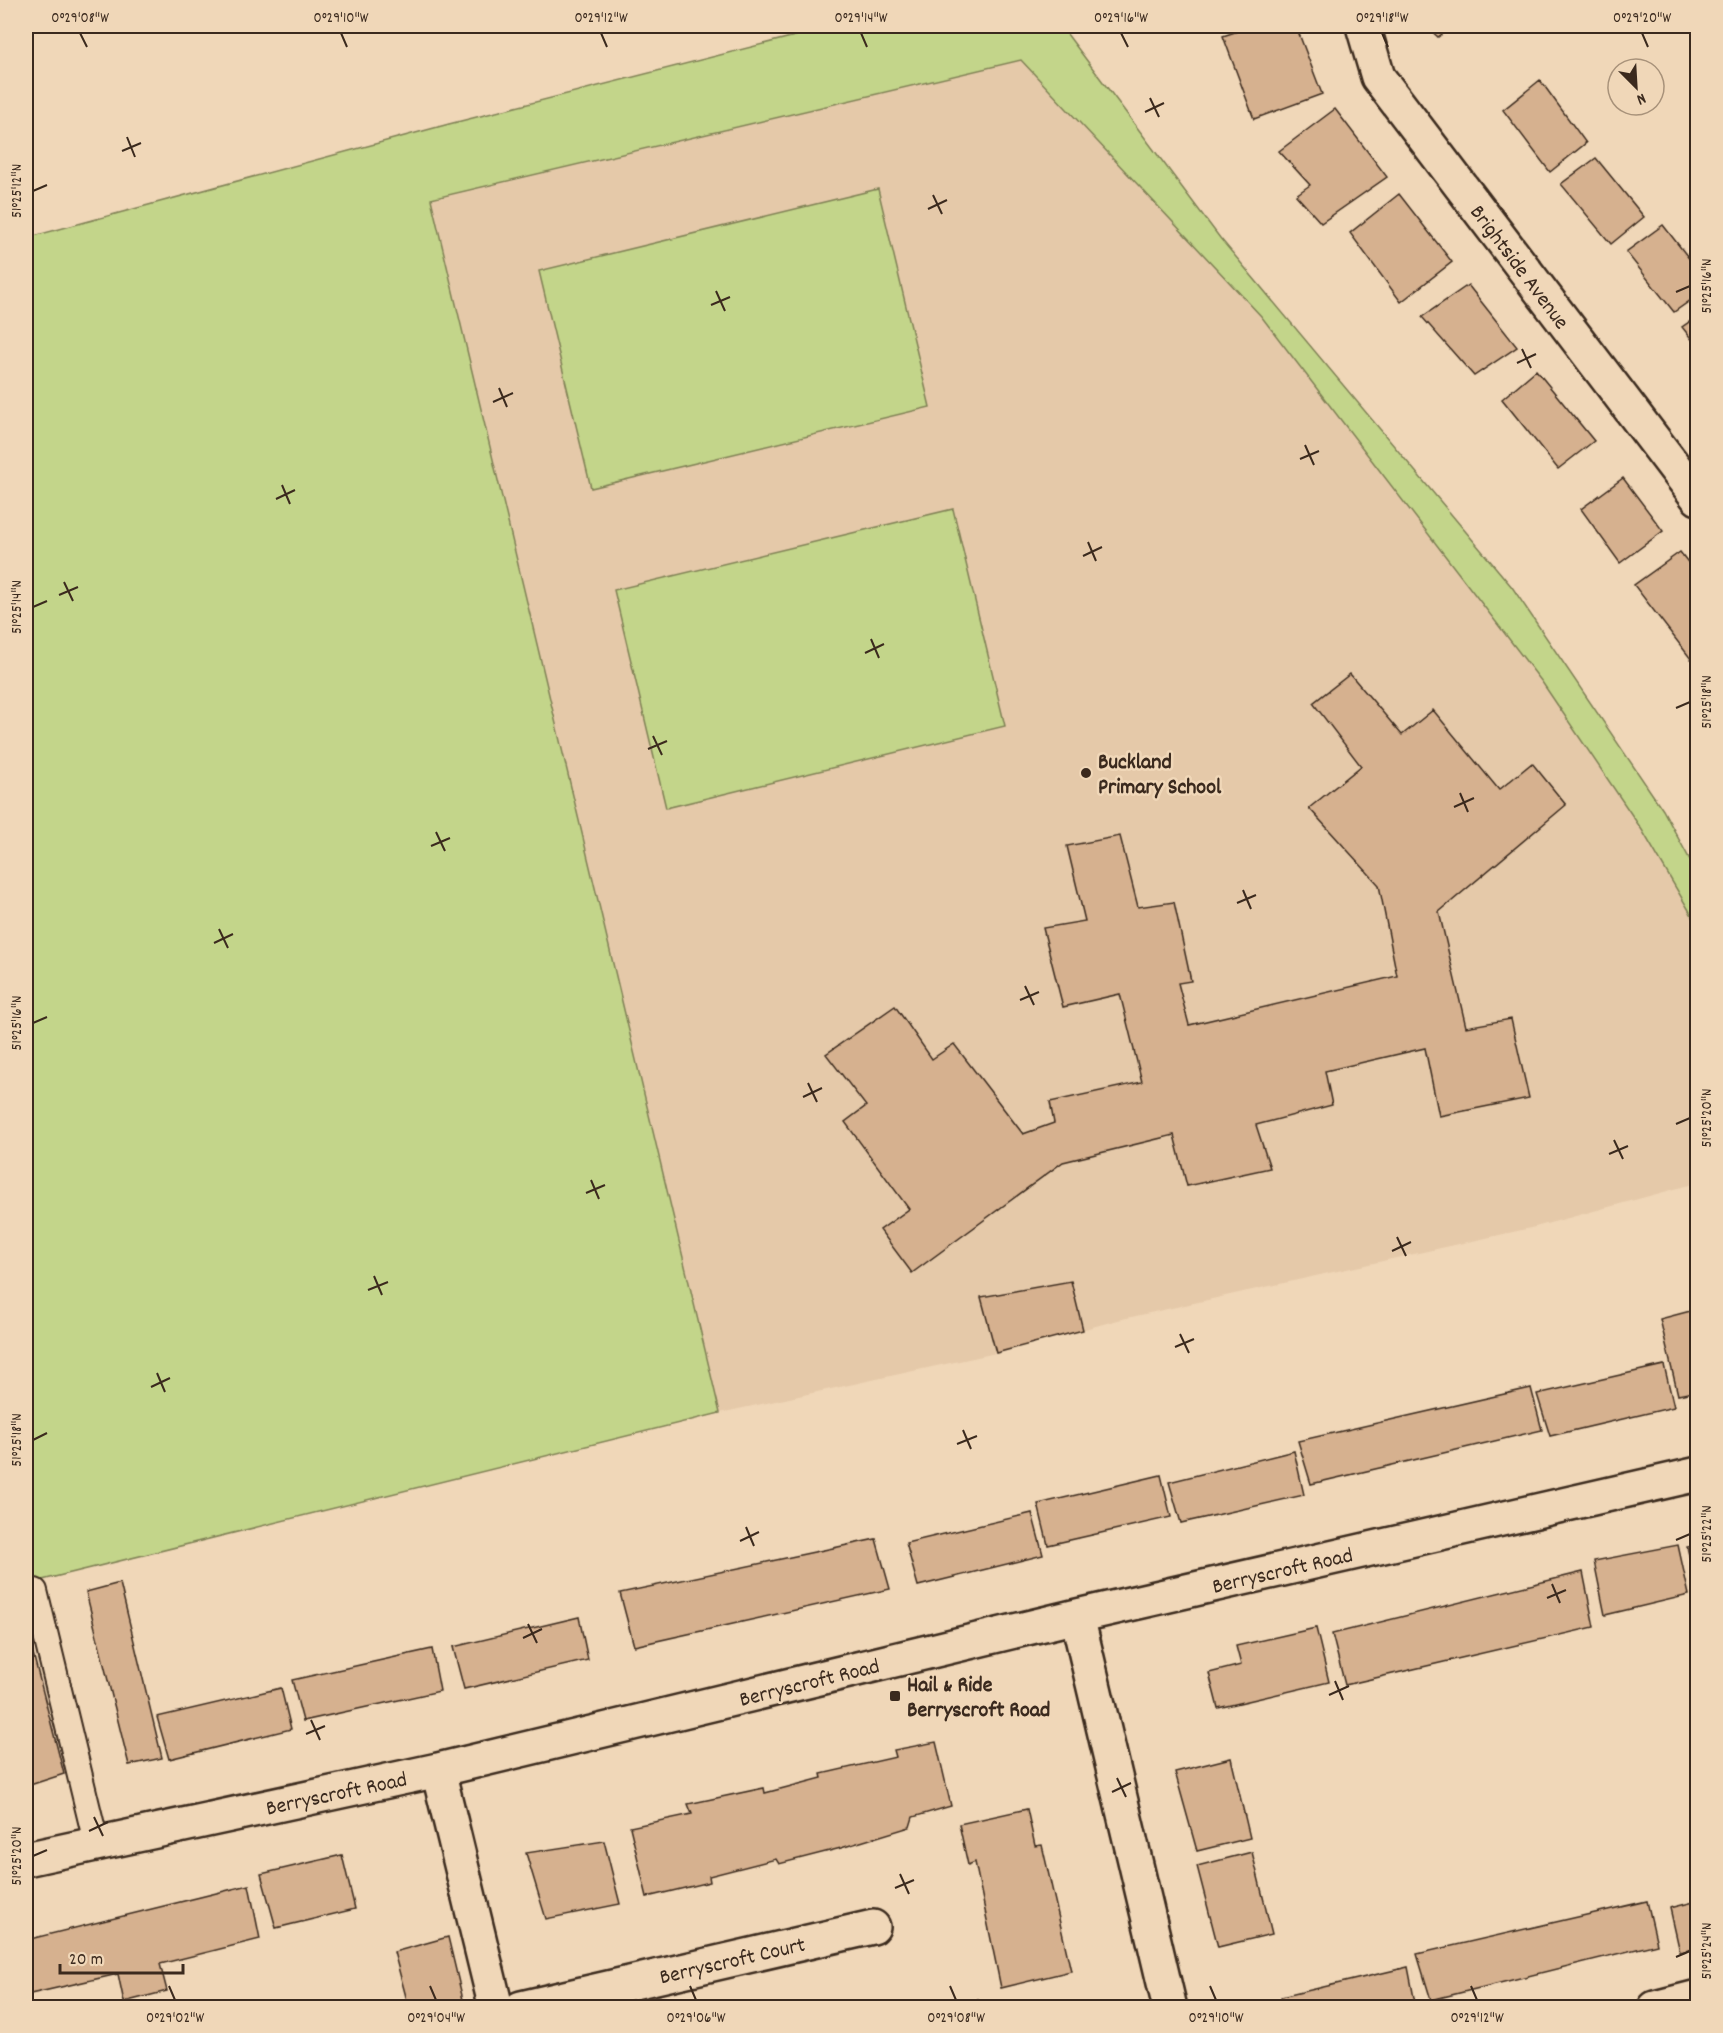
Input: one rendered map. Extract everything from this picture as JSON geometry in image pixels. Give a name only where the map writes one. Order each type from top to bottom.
[{"type":"street","name":"Brightside Avenue","points":[[1363,26],[1378,77],[1698,498]]},
{"type":"street","name":"Berryscroft Road","points":[[26,1858],[438,1770],[1077,1616],[1698,1474]]},
{"type":"street","points":[[1077,1616],[1170,2007]]},
{"type":"street","points":[[438,1770],[496,2007]]},
{"type":"street","name":"Berryscroft Court","points":[[521,2007],[873,1927]]},
{"type":"street","points":[[1655,2007],[1698,1997]]},
{"type":"lane","points":[[35,1591],[96,1842]]},
{"type":"shaded area","name":"Buckland Primary School","points":[[1021,60],[1261,316],[1542,682],[1642,830],[1697,924],[1697,1183],[1535,1227],[1118,1320],[996,1353],[720,1413],[431,200]]},
{"type":"green space","points":[[834,26],[1061,26],[1220,238],[1512,587],[1663,810],[1697,873],[1697,924],[1642,830],[1542,682],[1261,316],[1021,60],[431,199],[720,1413],[26,1584],[26,238],[449,124]]},
{"type":"green space","points":[[878,189],[930,407],[591,488],[539,271]]},
{"type":"green space","points":[[953,509],[1005,726],[666,808],[614,590]]},
{"type":"building","points":[[1253,26],[1296,26],[1322,94],[1254,119],[1223,36]]},
{"type":"building","points":[[1426,26],[1453,26],[1438,37]]},
{"type":"building","points":[[1540,80],[1586,143],[1550,172],[1503,110]]},
{"type":"building","points":[[1335,109],[1387,177],[1321,223],[1296,195],[1310,185],[1279,151]]},
{"type":"building","points":[[1596,158],[1644,217],[1611,244],[1561,184]]},
{"type":"building","points":[[1399,194],[1452,262],[1401,302],[1350,233]]},
{"type":"building","points":[[1663,225],[1698,270],[1698,295],[1674,312],[1626,252]]},
{"type":"building","points":[[1468,285],[1517,347],[1474,376],[1422,317]]},
{"type":"building","points":[[1698,316],[1698,347],[1682,327]]},
{"type":"building","points":[[1536,370],[1594,441],[1558,469],[1502,399]]},
{"type":"building","points":[[1623,478],[1663,531],[1620,563],[1581,509]]},
{"type":"building","points":[[1680,552],[1698,575],[1698,654],[1691,659],[1634,585]]},
{"type":"building","points":[[1350,674],[1402,735],[1433,710],[1499,790],[1532,763],[1566,805],[1439,912],[1466,1027],[1511,1019],[1529,1098],[1439,1116],[1425,1048],[1325,1071],[1332,1105],[1256,1125],[1270,1168],[1187,1186],[1174,1135],[1063,1162],[912,1273],[880,1230],[909,1209],[845,1122],[866,1106],[826,1054],[895,1006],[932,1059],[954,1044],[1023,1134],[1054,1123],[1050,1102],[1142,1082],[1120,994],[1063,1007],[1043,928],[1085,921],[1067,846],[1120,836],[1138,907],[1174,902],[1191,981],[1178,983],[1189,1025],[1397,976],[1379,885],[1309,808],[1361,766],[1313,703]]},
{"type":"building","points":[[1071,1281],[1083,1330],[996,1353],[981,1297]]},
{"type":"building","points":[[1698,1309],[1698,1391],[1678,1395],[1660,1319]]},
{"type":"building","points":[[1664,1365],[1674,1407],[1550,1436],[1537,1394]]},
{"type":"building","points":[[1531,1388],[1542,1430],[1311,1484],[1298,1441]]},
{"type":"building","points":[[1294,1451],[1304,1495],[1181,1523],[1169,1482]]},
{"type":"building","points":[[1161,1475],[1171,1517],[1048,1545],[1038,1504]]},
{"type":"building","points":[[1032,1513],[1043,1555],[918,1586],[906,1543]]},
{"type":"building","points":[[876,1539],[890,1589],[634,1646],[620,1593]]},
{"type":"building","points":[[1678,1545],[1689,1595],[1605,1615],[1594,1561]]},
{"type":"building","points":[[1698,1545],[1698,1591],[1687,1547]]},
{"type":"building","points":[[1583,1572],[1594,1627],[1345,1685],[1332,1634]]},
{"type":"building","points":[[120,1583],[162,1758],[129,1765],[86,1592]]},
{"type":"building","points":[[579,1617],[588,1660],[464,1689],[453,1647]]},
{"type":"building","points":[[26,1626],[64,1774],[30,1785],[26,1766]]},
{"type":"building","points":[[1316,1628],[1329,1682],[1218,1708],[1209,1673],[1241,1665],[1236,1646]]},
{"type":"building","points":[[432,1649],[440,1691],[303,1721],[292,1680]]},
{"type":"building","points":[[281,1688],[291,1729],[169,1759],[157,1717]]},
{"type":"building","points":[[936,1742],[951,1806],[913,1817],[910,1827],[841,1848],[779,1864],[776,1859],[709,1876],[710,1882],[647,1897],[630,1827],[692,1814],[688,1804],[764,1788],[765,1793],[822,1778],[821,1774],[896,1757],[894,1750]]},
{"type":"building","points":[[1231,1758],[1250,1838],[1197,1851],[1175,1772]]},
{"type":"building","points":[[1027,1809],[1035,1846],[1042,1845],[1071,1971],[1001,1988],[975,1862],[968,1865],[959,1824]]},
{"type":"building","points":[[604,1841],[620,1904],[546,1919],[526,1853]]},
{"type":"building","points":[[1252,1852],[1272,1934],[1218,1947],[1197,1866]]},
{"type":"building","points":[[342,1855],[355,1909],[276,1928],[261,1874]]},
{"type":"building","points":[[249,1885],[260,1939],[160,1964],[167,1991],[124,2002],[118,1974],[26,1995],[26,1940]]},
{"type":"building","points":[[1647,1901],[1657,1944],[1431,2000],[1417,1954]]},
{"type":"building","points":[[1698,1901],[1698,1948],[1680,1952],[1670,1908]]},
{"type":"building","points":[[448,1937],[465,2008],[409,2008],[394,1952]]},
{"type":"building","points":[[1408,1967],[1416,2008],[1284,2008],[1281,1997]]},
{"type":"building","points":[[978,2000],[980,2008],[945,2008]]},
{"type":"place","name":"Buckland Primary School","points":[[1086,773]]},
{"type":"place","name":"Hail & Ride Berryscroft Road","points":[[895,1696]]}]
